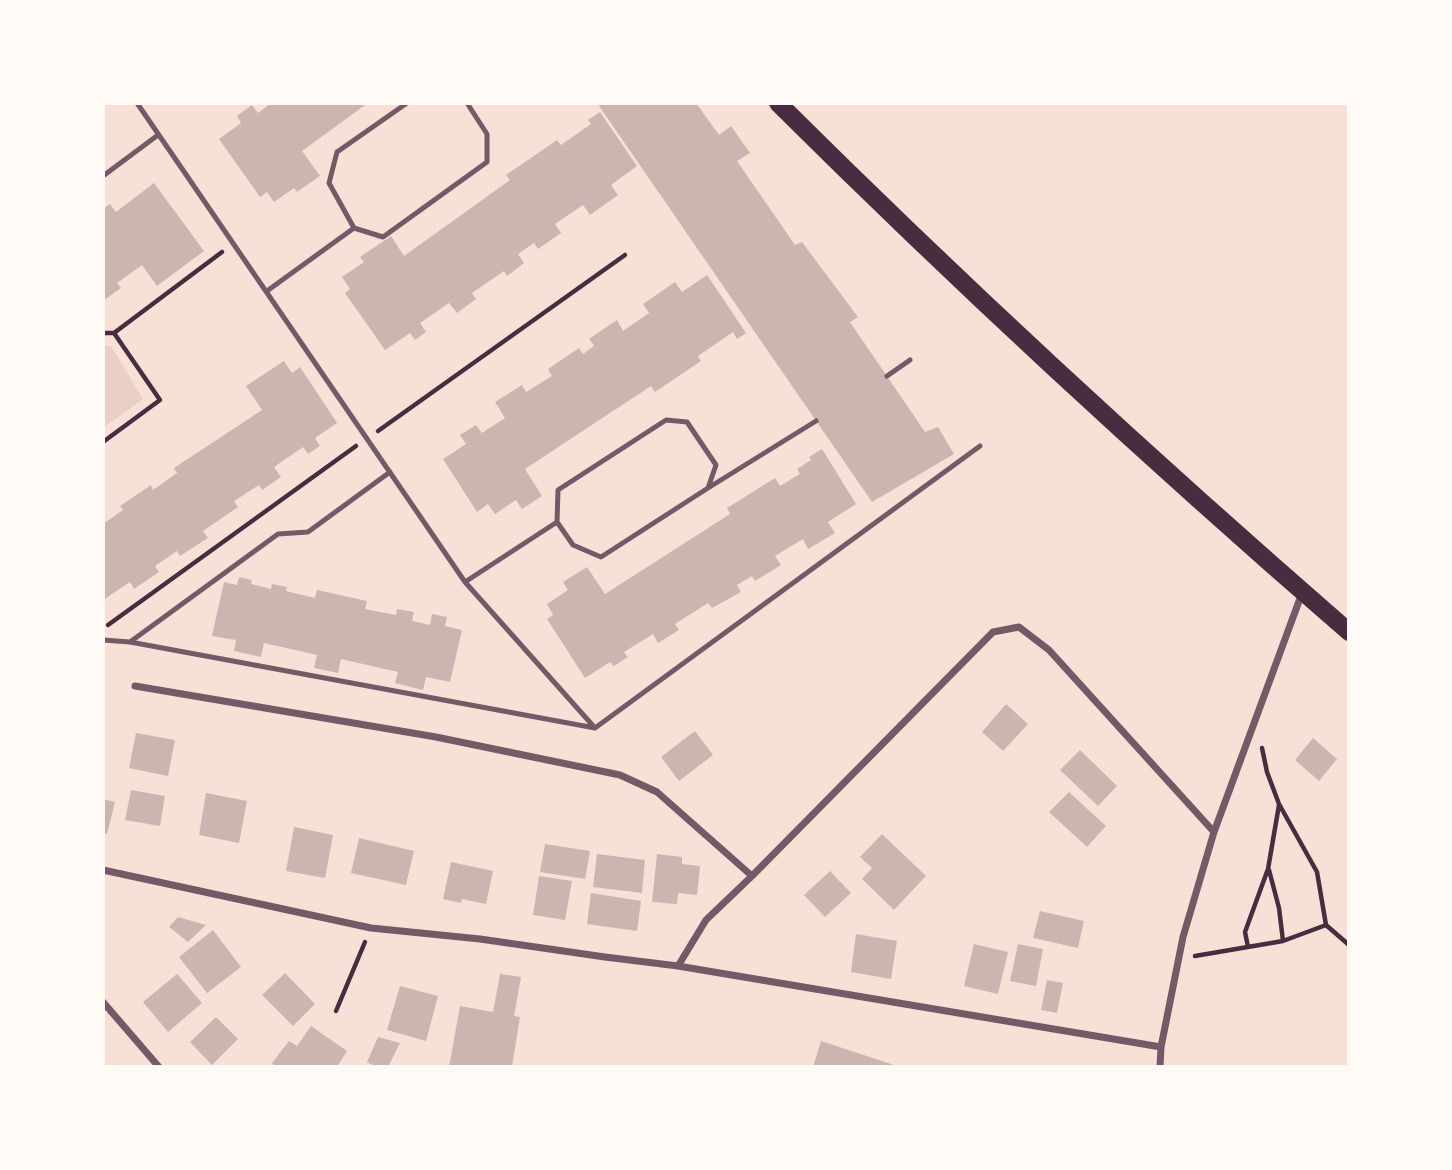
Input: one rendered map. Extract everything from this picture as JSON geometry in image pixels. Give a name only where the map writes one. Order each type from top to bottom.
[{"type":"main road","points":[[778,103],[1037,354],[1349,632]]},
{"type":"street","points":[[1160,1067],[1161,1047],[1183,937],[1214,832],[1302,592]]},
{"type":"street","points":[[678,966],[706,920],[992,632],[1018,627],[1049,650],[1214,832]]},
{"type":"street","points":[[135,686],[436,737],[620,775],[657,792],[752,876]]},
{"type":"street","points":[[103,870],[371,928],[480,939],[678,966],[1161,1047]]},
{"type":"street","points":[[103,1002],[159,1067]]},
{"type":"lane","points":[[138,103],[465,582],[595,727]]},
{"type":"lane","points":[[407,103],[337,152],[329,183],[354,228],[383,237],[487,162],[487,134],[467,103]]},
{"type":"lane","points":[[103,176],[158,135]]},
{"type":"lane","points":[[267,291],[354,228]]},
{"type":"lane","points":[[887,376],[910,360]]},
{"type":"lane","points":[[708,488],[716,465],[687,422],[666,420],[558,490],[557,522],[573,545],[601,557],[816,421]]},
{"type":"lane","points":[[103,640],[130,642],[595,727],[980,446]]},
{"type":"lane","points":[[130,642],[278,534],[307,531],[390,472]]},
{"type":"lane","points":[[465,582],[557,522]]},
{"type":"path","points":[[103,333],[114,333],[234,243]]},
{"type":"path","points":[[103,629],[625,255]]},
{"type":"path","points":[[103,442],[160,400],[114,333]]},
{"type":"path","points":[[1256,721],[1267,772],[1279,804],[1317,872],[1326,925],[1349,945]]},
{"type":"path","points":[[1248,947],[1245,932],[1268,869],[1279,804]]},
{"type":"path","points":[[1268,869],[1279,908],[1283,941]]},
{"type":"path","points":[[1180,958],[1283,941],[1326,925]]},
{"type":"path","points":[[335,1011],[371,928]]},
{"type":"shaded area","points":[[103,346],[111,346],[143,399],[103,428]]},
{"type":"building","points":[[271,103],[368,103],[302,151],[320,176],[297,192],[294,188],[274,202],[267,192],[260,197],[219,139],[241,123],[237,116],[252,105],[258,113]]},
{"type":"building","points":[[597,103],[696,103],[719,135],[731,126],[750,153],[737,161],[795,245],[802,242],[858,317],[850,322],[925,432],[938,427],[954,454],[872,502]]},
{"type":"building","points":[[600,112],[637,166],[611,185],[618,195],[590,215],[583,205],[555,224],[561,233],[538,249],[534,243],[518,254],[524,263],[507,276],[504,271],[472,293],[476,299],[457,313],[449,303],[420,323],[426,332],[415,340],[410,333],[385,350],[345,293],[350,289],[342,277],[364,262],[360,257],[391,236],[404,256],[510,180],[506,175],[557,140],[561,145],[591,124],[588,120]]},
{"type":"building","points":[[154,183],[204,251],[157,286],[142,265],[117,283],[121,288],[103,301],[103,209],[110,204],[116,212]]},
{"type":"building","points":[[707,275],[746,333],[737,339],[733,332],[698,356],[701,361],[655,392],[651,386],[525,469],[542,496],[522,509],[516,500],[495,514],[488,504],[477,512],[443,459],[466,444],[460,435],[476,425],[482,433],[505,418],[495,402],[522,385],[526,392],[552,376],[548,369],[579,348],[583,354],[594,346],[589,339],[617,320],[623,331],[649,313],[643,304],[675,282],[682,292]]},
{"type":"building","points":[[284,361],[292,373],[300,367],[337,423],[315,438],[320,446],[308,454],[303,447],[274,467],[281,477],[262,490],[259,485],[234,501],[238,507],[203,531],[208,538],[180,556],[177,551],[155,566],[159,572],[134,589],[130,582],[103,600],[103,524],[123,510],[120,506],[151,485],[153,490],[177,473],[174,468],[262,410],[246,386]]},
{"type":"building","points":[[822,449],[856,504],[828,522],[835,533],[808,549],[803,539],[775,556],[781,565],[755,581],[752,576],[737,585],[741,592],[712,608],[708,603],[675,624],[679,630],[658,643],[653,634],[624,652],[628,657],[614,666],[610,662],[585,678],[547,619],[553,615],[547,604],[568,590],[563,582],[587,567],[605,594],[730,514],[727,508],[775,478],[780,486],[800,474],[797,469]]},
{"type":"building","points":[[239,577],[252,580],[251,584],[271,589],[272,584],[287,587],[286,591],[315,598],[317,590],[367,601],[365,609],[396,615],[397,609],[414,612],[412,621],[430,625],[432,614],[447,617],[445,626],[462,630],[450,682],[426,677],[423,690],[395,683],[398,672],[341,659],[338,673],[314,668],[317,655],[264,643],[261,657],[234,651],[236,640],[212,636],[224,582],[237,585]]},
{"type":"building","points":[[1006,704],[1028,724],[1003,751],[982,732]]},
{"type":"building","points":[[695,731],[713,755],[679,781],[661,757]]},
{"type":"building","points":[[136,733],[175,740],[168,776],[129,768]]},
{"type":"building","points":[[1313,738],[1337,759],[1319,781],[1295,760]]},
{"type":"building","points":[[1080,750],[1117,786],[1098,806],[1060,770]]},
{"type":"building","points":[[131,790],[165,796],[160,826],[125,820]]},
{"type":"building","points":[[1069,792],[1106,826],[1087,847],[1049,812]]},
{"type":"building","points":[[206,793],[247,801],[239,843],[199,835]]},
{"type":"building","points":[[103,799],[115,802],[107,834],[103,833]]},
{"type":"building","points":[[294,827],[333,835],[325,878],[286,871]]},
{"type":"building","points":[[882,834],[926,876],[894,910],[862,879],[872,868],[860,857]]},
{"type":"building","points":[[359,838],[414,851],[406,885],[351,873]]},
{"type":"building","points":[[545,844],[590,851],[585,879],[540,872]]},
{"type":"building","points":[[597,854],[645,860],[642,893],[593,887]]},
{"type":"building","points":[[657,854],[682,857],[682,864],[700,866],[697,895],[678,893],[677,904],[652,902]]},
{"type":"building","points":[[451,862],[493,871],[486,904],[462,899],[461,903],[443,899]]},
{"type":"building","points":[[830,871],[851,893],[825,917],[804,895]]},
{"type":"building","points":[[539,876],[572,881],[565,920],[533,915]]},
{"type":"building","points":[[591,893],[641,901],[637,931],[587,924]]},
{"type":"building","points":[[1040,911],[1084,921],[1078,948],[1033,938]]},
{"type":"building","points":[[178,917],[206,925],[188,942],[169,927]]},
{"type":"building","points":[[213,930],[241,967],[207,993],[179,957]]},
{"type":"building","points":[[856,934],[897,941],[891,979],[851,972]]},
{"type":"building","points":[[974,944],[1008,952],[998,994],[964,986]]},
{"type":"building","points":[[1018,944],[1043,949],[1036,986],[1010,981]]},
{"type":"building","points":[[285,973],[315,1004],[293,1026],[262,995]]},
{"type":"building","points":[[177,974],[202,1003],[168,1032],[143,1002]]},
{"type":"building","points":[[500,974],[521,977],[514,1016],[520,1017],[512,1067],[449,1067],[460,1006],[493,1012]]},
{"type":"building","points":[[1047,980],[1063,983],[1057,1013],[1041,1010]]},
{"type":"building","points":[[400,986],[438,996],[426,1041],[387,1030]]},
{"type":"building","points":[[216,1017],[238,1039],[212,1065],[190,1042]]},
{"type":"building","points":[[311,1026],[347,1051],[337,1067],[276,1067],[272,1063],[289,1041],[297,1046]]},
{"type":"building","points":[[378,1037],[400,1043],[388,1067],[376,1067],[367,1062]]},
{"type":"building","points":[[821,1041],[897,1066],[897,1067],[813,1067]]}]
